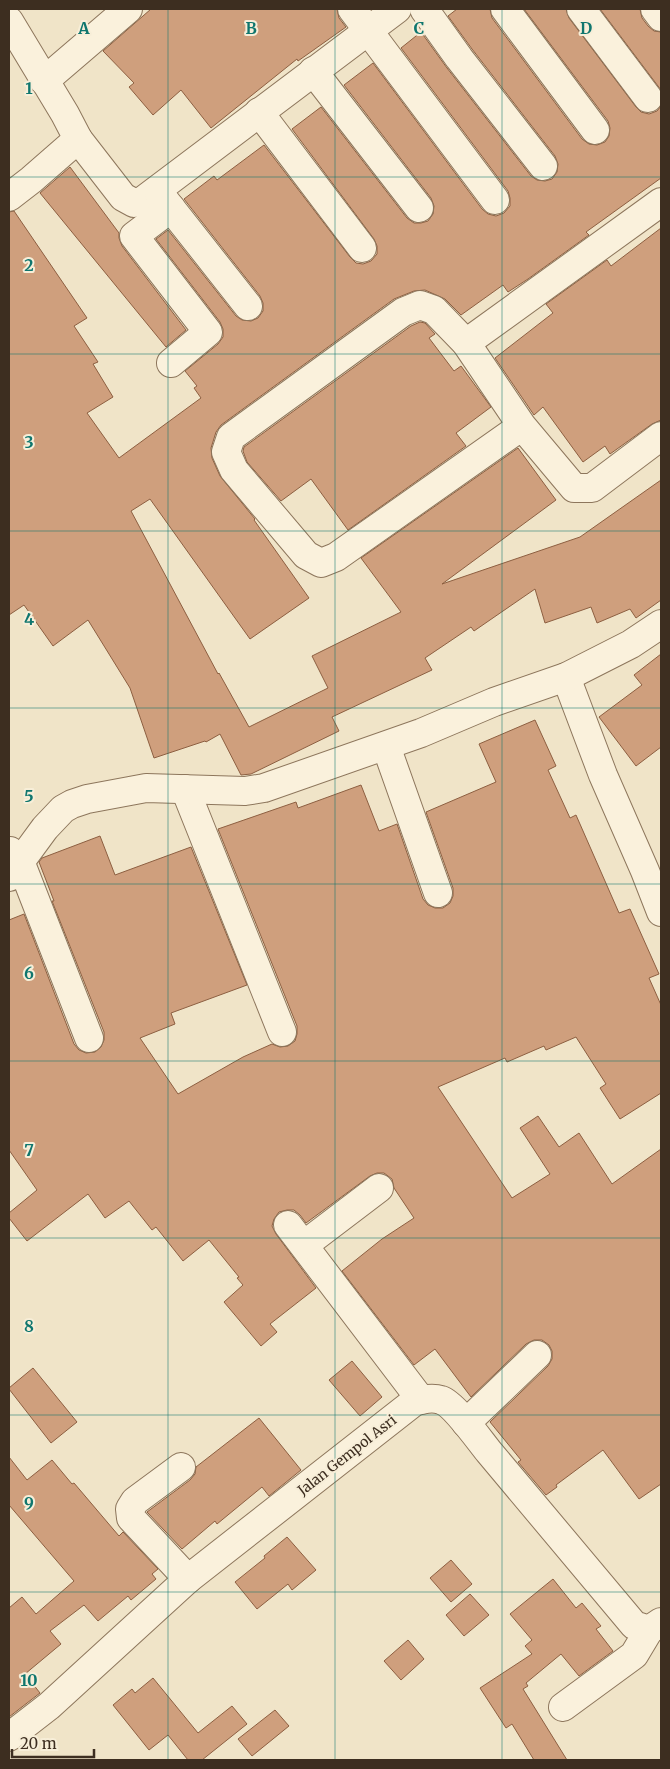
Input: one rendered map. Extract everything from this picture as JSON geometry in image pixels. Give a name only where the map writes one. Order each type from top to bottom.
[{"type":"street","points":[[44,81],[128,9]]},
{"type":"street","points":[[171,363],[208,332],[134,236],[164,199],[259,112],[313,71],[360,19],[396,9]]},
{"type":"street","points":[[424,9],[542,166]]},
{"type":"street","points":[[505,9],[595,130]]},
{"type":"street","points":[[581,9],[648,98]]},
{"type":"street","points":[[655,9],[661,17]]},
{"type":"street","points":[[14,17],[44,81],[78,139],[118,191],[129,201],[141,202],[164,199]]},
{"type":"street","points":[[360,19],[495,200]]},
{"type":"street","points":[[313,71],[419,208]]},
{"type":"street","points":[[259,112],[362,248]]},
{"type":"street","points":[[9,197],[78,139]]},
{"type":"street","points":[[164,199],[248,306]]},
{"type":"street","points":[[466,343],[661,202]]},
{"type":"street","points":[[522,426],[336,557],[321,563],[306,555],[234,470],[226,452],[231,437],[403,312],[420,306],[434,310],[466,343],[522,426],[574,488],[592,488],[661,436]]},
{"type":"street","points":[[89,1038],[12,863],[63,809],[87,799],[146,788],[245,791],[264,788],[386,746],[494,702],[566,677],[631,644],[661,624]]},
{"type":"street","points":[[566,677],[603,775],[653,866],[661,912]]},
{"type":"street","points":[[386,746],[438,893]]},
{"type":"street","points":[[185,789],[282,1032]]},
{"type":"street","points":[[379,1188],[296,1235],[421,1400],[427,1398],[443,1400],[466,1423],[634,1625],[655,1626]]},
{"type":"street","points":[[466,1423],[537,1355]]},
{"type":"street","name":"Jalan Gempol Asri","points":[[9,1737],[49,1706],[188,1579],[414,1402],[421,1400]]},
{"type":"street","points":[[181,1467],[135,1501],[130,1509],[131,1518],[188,1579]]},
{"type":"street","points":[[563,1707],[634,1655],[655,1626]]},
{"type":"building","points":[[151,9],[337,9],[339,18],[346,27],[298,61],[297,59],[211,128],[181,90],[153,115],[129,87],[134,83],[103,51]]},
{"type":"building","points":[[457,9],[490,9],[492,18],[582,139],[589,144],[597,145],[605,142],[609,136],[610,128],[608,121],[524,9],[566,9],[569,18],[636,107],[641,112],[649,114],[657,111],[661,106],[661,178],[586,232],[589,235],[528,279],[508,292],[503,285],[461,315],[445,299],[425,290],[414,291],[394,299],[221,425],[216,432],[211,448],[212,458],[220,476],[255,519],[309,598],[250,639],[150,499],[131,511],[218,674],[249,727],[328,688],[312,656],[401,612],[361,558],[518,448],[556,500],[442,584],[580,537],[661,480],[661,600],[636,618],[630,609],[597,623],[591,607],[545,623],[535,589],[474,631],[471,627],[425,658],[432,670],[332,717],[339,731],[251,774],[241,775],[220,734],[206,742],[154,758],[130,688],[88,620],[53,646],[24,605],[9,615],[9,212],[14,211],[87,318],[74,326],[98,362],[93,364],[113,397],[87,413],[119,458],[201,398],[194,388],[197,386],[185,371],[218,344],[223,337],[223,329],[220,322],[156,239],[168,230],[236,316],[242,320],[251,321],[258,318],[263,311],[263,303],[260,296],[184,199],[214,176],[217,180],[264,145],[350,257],[356,263],[363,264],[371,261],[377,254],[377,246],[374,239],[292,129],[321,107],[407,218],[414,223],[421,223],[428,221],[433,214],[434,206],[431,198],[344,85],[373,63],[482,209],[488,214],[496,216],[504,213],[510,206],[508,191],[401,48],[421,32],[531,176],[537,180],[545,181],[552,179],[557,172],[558,164],[555,156],[448,16]]},
{"type":"building","points":[[600,9],[640,9],[642,18],[648,26],[654,31],[661,32],[661,90]]},
{"type":"building","points":[[70,167],[119,233],[122,246],[186,330],[166,347],[40,193]]},
{"type":"building","points":[[661,228],[661,420],[652,424],[610,454],[605,446],[583,462],[543,407],[534,415],[495,358],[553,313],[546,304],[607,260],[611,266]]},
{"type":"building","points":[[420,322],[425,323],[435,334],[429,338],[454,371],[461,366],[491,407],[456,433],[466,446],[348,530],[311,479],[281,501],[247,462],[243,451],[244,447],[411,326]]},
{"type":"building","points":[[661,654],[661,747],[636,766],[599,717],[642,685],[634,675]]},
{"type":"building","points":[[535,720],[556,766],[548,770],[570,818],[576,815],[619,913],[630,909],[659,974],[649,978],[661,1005],[661,1093],[620,1119],[600,1088],[606,1084],[576,1037],[546,1050],[544,1046],[507,1062],[505,1058],[438,1087],[512,1198],[550,1174],[520,1128],[538,1116],[559,1147],[579,1133],[612,1184],[661,1149],[661,1484],[639,1499],[603,1450],[556,1485],[557,1487],[546,1495],[518,1462],[521,1460],[490,1422],[548,1366],[552,1359],[552,1351],[549,1345],[542,1340],[534,1340],[526,1344],[471,1397],[435,1349],[414,1365],[342,1271],[382,1239],[414,1218],[394,1188],[392,1179],[384,1173],[370,1176],[306,1223],[294,1210],[279,1212],[274,1219],[272,1226],[276,1234],[316,1288],[270,1324],[277,1332],[261,1346],[224,1302],[243,1285],[237,1278],[239,1277],[209,1240],[183,1261],[156,1227],[152,1230],[129,1201],[105,1218],[88,1194],[27,1241],[9,1218],[9,1213],[37,1190],[9,1150],[9,920],[24,914],[74,1044],[79,1050],[86,1053],[95,1052],[101,1047],[104,1040],[104,1032],[52,901],[54,901],[39,862],[42,858],[100,836],[115,875],[191,847],[247,985],[171,1013],[175,1024],[140,1038],[178,1094],[243,1057],[272,1044],[280,1047],[288,1046],[295,1041],[297,1034],[297,1026],[218,829],[296,802],[298,808],[361,785],[379,831],[397,824],[423,899],[428,905],[435,908],[443,908],[450,903],[453,896],[453,888],[426,812],[496,782],[479,744]]},
{"type":"building","points":[[352,1361],[382,1397],[360,1416],[329,1380]]},
{"type":"building","points":[[33,1368],[77,1422],[51,1443],[9,1389]]},
{"type":"building","points":[[259,1418],[301,1470],[269,1496],[262,1487],[217,1524],[215,1521],[182,1549],[147,1512],[190,1480],[195,1474],[196,1467]]},
{"type":"building","points":[[9,1457],[27,1480],[52,1460],[119,1536],[123,1532],[158,1569],[152,1574],[156,1579],[131,1600],[128,1596],[98,1621],[84,1605],[50,1631],[61,1644],[25,1674],[40,1693],[9,1717],[9,1608],[22,1597],[36,1614],[74,1581],[9,1505]]},
{"type":"building","points":[[287,1537],[316,1570],[292,1590],[288,1584],[257,1609],[235,1582]]},
{"type":"building","points":[[451,1560],[472,1584],[451,1602],[430,1578]]},
{"type":"building","points":[[553,1579],[576,1608],[582,1603],[601,1626],[596,1629],[613,1651],[579,1676],[561,1654],[526,1683],[528,1686],[523,1689],[567,1760],[534,1760],[512,1724],[506,1728],[480,1688],[532,1654],[525,1646],[532,1640],[510,1614]]},
{"type":"building","points":[[470,1594],[489,1615],[464,1636],[446,1615]]},
{"type":"building","points":[[408,1640],[424,1659],[401,1680],[384,1661]]},
{"type":"building","points":[[153,1678],[198,1733],[232,1706],[247,1724],[202,1760],[188,1760],[168,1735],[149,1750],[113,1705],[132,1689],[135,1693]]},
{"type":"building","points":[[275,1710],[289,1726],[252,1756],[238,1739]]}]
